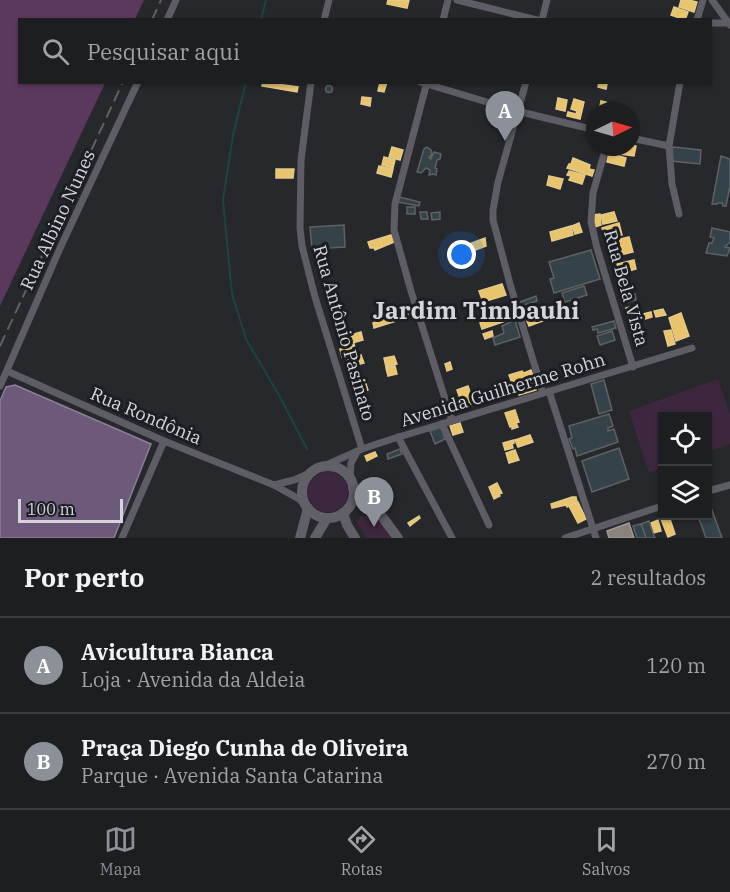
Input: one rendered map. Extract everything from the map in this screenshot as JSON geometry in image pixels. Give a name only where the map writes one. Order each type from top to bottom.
[{"type":"street","points":[[168,18],[176,0]]},
{"type":"street","points":[[324,18],[329,0]]},
{"type":"street","points":[[444,18],[448,0]]},
{"type":"street","points":[[457,0],[529,18]]},
{"type":"street","points":[[542,18],[547,0]]},
{"type":"street","points":[[698,18],[703,0]]},
{"type":"street","points":[[712,0],[729,24]]},
{"type":"street","points":[[712,23],[729,24]]},
{"type":"street","name":"Rua Albino Nunes","points":[[0,386],[61,246],[137,84]]},
{"type":"street","name":"Rua Antônio Pasinato","points":[[312,84],[301,160],[302,246],[360,450]]},
{"type":"street","points":[[425,84],[395,204],[394,230],[452,421]]},
{"type":"street","points":[[428,84],[517,111],[586,128]]},
{"type":"street","points":[[525,84],[498,182],[493,220],[513,295],[596,538]]},
{"type":"street","points":[[679,214],[672,184],[669,146],[680,84]]},
{"type":"street","points":[[640,140],[669,146]]},
{"type":"street","name":"Rua Bela Vista","points":[[603,156],[593,193],[591,222],[633,367]]},
{"type":"street","name":"Avenida Guilherme Rohn","points":[[324,466],[398,437],[692,348]]},
{"type":"street","name":"Rua Rondônia","points":[[7,371],[164,441],[274,485],[307,506]]},
{"type":"street","points":[[442,424],[489,525]]},
{"type":"street","points":[[398,437],[452,538]]},
{"type":"street","points":[[122,538],[164,441]]},
{"type":"street","points":[[355,538],[347,525],[347,509],[353,496],[351,462],[360,450]]},
{"type":"street","points":[[274,485],[294,480],[324,466],[332,466],[345,473],[351,484],[369,501],[398,538]]},
{"type":"street","points":[[310,473],[302,486],[302,494],[313,514],[333,518],[347,509],[369,501]]},
{"type":"street","points":[[712,490],[730,485]]},
{"type":"street","points":[[300,538],[307,506]]},
{"type":"street","points":[[565,538],[658,508]]},
{"type":"street","points":[[315,538],[327,518]]},
{"type":"shaded area","points":[[0,0],[144,0],[135,18],[18,18],[18,84],[105,84],[0,306]]},
{"type":"shaded area","points":[[718,379],[730,414],[730,444],[712,451],[712,412],[658,412],[658,470],[649,473],[629,411]]},
{"type":"shaded area","points":[[328,472],[342,478],[348,492],[342,506],[328,512],[314,506],[308,492],[314,478]]},
{"type":"shaded area","points":[[367,511],[377,513],[395,538],[367,538],[356,521]]},
{"type":"building: Moradias","points":[[388,0],[409,0],[407,8],[387,4]]},
{"type":"building: Moradias","points":[[681,0],[697,2],[694,12],[679,7]]},
{"type":"building: Moradias","points":[[674,7],[688,12],[686,18],[671,15]]},
{"type":"building: Moradias","points":[[262,84],[277,84],[298,87],[297,92],[262,86]]},
{"type":"building: Moradias","points":[[380,84],[386,84],[384,92],[378,91]]},
{"type":"building: Moradias","points":[[599,84],[607,84],[606,89],[598,87]]},
{"type":"building: Moradias","points":[[362,97],[371,98],[370,106],[361,104]]},
{"type":"building: Moradias","points":[[558,98],[567,100],[565,111],[556,109]]},
{"type":"building: Moradias","points":[[574,99],[584,102],[580,119],[567,116],[568,112],[576,114],[577,111],[571,109]]},
{"type":"building: Moradias","points":[[392,147],[403,150],[400,160],[389,157]]},
{"type":"building: Moradias","points":[[608,156],[626,158],[624,166],[607,162]]},
{"type":"building: Moradias","points":[[384,157],[395,160],[393,168],[382,165]]},
{"type":"building: Moradias","points":[[573,158],[590,165],[589,169],[594,170],[592,176],[567,168]]},
{"type":"building: Moradias","points":[[379,166],[393,169],[391,177],[377,173]]},
{"type":"building: Moradias","points":[[276,169],[294,169],[293,178],[276,178]]},
{"type":"building: Moradias","points":[[569,171],[585,175],[582,184],[569,180],[571,176],[567,175]]},
{"type":"building: Moradias","points":[[549,176],[563,179],[560,189],[547,185]]},
{"type":"building: Moradias","points":[[614,212],[617,221],[603,224],[601,215]]},
{"type":"building: Moradias","points":[[600,214],[601,225],[595,227],[593,215]]},
{"type":"building: Moradias","points":[[579,223],[582,232],[575,234],[572,226]]},
{"type":"building: Moradias","points":[[619,223],[622,235],[605,236],[602,228]]},
{"type":"building: Moradias","points":[[571,226],[573,235],[552,241],[550,232]]},
{"type":"building: Moradias","points":[[391,235],[394,242],[375,250],[370,248],[368,242]]},
{"type":"building: Moradias","points":[[629,237],[633,252],[620,255],[616,240]]},
{"type":"building: Moradias","points":[[485,238],[486,246],[465,254],[461,247]]},
{"type":"building: Moradias","points":[[634,260],[636,269],[619,274],[617,264]]},
{"type":"building: Moradias","points":[[502,284],[506,295],[483,302],[479,291]]},
{"type":"building: Moradias","points":[[559,305],[562,314],[529,326],[525,316]]},
{"type":"building: Moradias","points":[[638,305],[640,314],[628,317],[626,308]]},
{"type":"building: Moradias","points":[[412,306],[414,311],[408,312],[409,317],[374,328],[373,323],[381,319],[381,316]]},
{"type":"building: Moradias","points":[[511,309],[514,318],[482,329],[480,323],[485,321],[484,318]]},
{"type":"building: Moradias","points":[[663,309],[666,315],[656,317],[654,311]]},
{"type":"building: Moradias","points":[[651,312],[652,317],[645,319],[643,314]]},
{"type":"building: Moradias","points":[[681,313],[689,336],[676,341],[669,318]]},
{"type":"building: Moradias","points":[[671,330],[675,344],[668,346],[664,331]]},
{"type":"building: Moradias","points":[[492,331],[493,336],[485,339],[483,334]]},
{"type":"building: Moradias","points":[[361,332],[363,340],[342,346],[340,338]]},
{"type":"building: Moradias","points":[[354,344],[356,352],[342,357],[340,349]]},
{"type":"building: Moradias","points":[[361,355],[364,363],[349,367],[347,359]]},
{"type":"building: Moradias","points":[[394,356],[397,364],[386,367],[384,358]]},
{"type":"building: Moradias","points":[[450,362],[452,369],[447,371],[445,364]]},
{"type":"building: Moradias","points":[[395,366],[397,374],[388,376],[386,368]]},
{"type":"building: Moradias","points":[[531,370],[534,378],[513,386],[509,375]]},
{"type":"building: Moradias","points":[[365,381],[368,390],[355,394],[352,386]]},
{"type":"building: Moradias","points":[[534,383],[536,390],[519,395],[517,387]]},
{"type":"building: Moradias","points":[[468,386],[474,403],[463,407],[457,390]]},
{"type":"building: Moradias","points":[[515,410],[519,422],[516,423],[518,427],[512,429],[505,413]]},
{"type":"building: Moradias","points":[[460,423],[463,432],[453,435],[450,426]]},
{"type":"building: Moradias","points":[[530,435],[533,442],[518,447],[515,440]]},
{"type":"building: Moradias","points":[[514,440],[513,448],[505,450],[503,443]]},
{"type":"building: Moradias","points":[[515,450],[519,460],[509,463],[506,453]]},
{"type":"building: Moradias","points":[[375,452],[377,456],[367,461],[365,456]]},
{"type":"building: Moradias","points":[[497,483],[502,493],[494,499],[489,487]]},
{"type":"building: Moradias","points":[[576,497],[577,502],[567,507],[566,505],[552,508],[551,504]]},
{"type":"building: Moradias","points":[[578,502],[586,519],[578,523],[569,506]]},
{"type":"building: Moradias","points":[[419,516],[420,518],[410,526],[408,523]]},
{"type":"building: Moradias","points":[[658,520],[661,531],[653,533],[651,523]]},
{"type":"building: Moradias","points":[[661,520],[670,520],[675,534],[668,537]]},
{"type":"building: Escritórios","points":[[15,385],[151,444],[114,538],[0,538],[0,401],[6,387]]},
{"type":"building: Indústria","points":[[629,523],[634,538],[609,538],[607,531]]},
{"type":"building: Outros","points":[[329,86],[332,89],[329,92],[326,89]]},
{"type":"building: Outros","points":[[427,147],[431,150],[432,154],[429,158],[431,159],[434,152],[441,154],[435,168],[437,169],[436,175],[429,175],[430,170],[426,168],[421,173],[417,172],[424,149]]},
{"type":"building: Outros","points":[[673,147],[701,150],[700,164],[671,161]]},
{"type":"building: Outros","points":[[721,156],[730,159],[730,186],[726,206],[722,203],[712,204]]},
{"type":"building: Outros","points":[[399,197],[420,202],[419,206],[397,202]]},
{"type":"building: Outros","points":[[407,207],[415,207],[415,214],[407,214]]},
{"type":"building: Outros","points":[[420,212],[427,212],[428,219],[421,219]]},
{"type":"building: Outros","points":[[440,212],[440,219],[432,220],[431,213]]},
{"type":"building: Outros","points":[[344,225],[345,247],[312,249],[310,227]]},
{"type":"building: Outros","points":[[712,228],[730,232],[730,242],[725,247],[730,248],[727,256],[706,253],[709,243],[712,243],[714,238],[710,237]]},
{"type":"building: Outros","points":[[591,250],[600,279],[554,293],[550,279],[554,278],[549,262]]},
{"type":"building: Outros","points":[[584,286],[587,295],[565,302],[562,293]]},
{"type":"building: Outros","points":[[635,294],[636,300],[622,304],[620,298]]},
{"type":"building: Outros","points":[[536,296],[537,301],[521,306],[520,302]]},
{"type":"building: Outros","points":[[515,320],[520,337],[495,345],[493,338],[504,333],[502,326]]},
{"type":"building: Outros","points":[[614,321],[616,328],[598,333],[597,329],[593,330],[592,327]]},
{"type":"building: Outros","points":[[635,323],[638,331],[631,333],[629,325]]},
{"type":"building: Outros","points":[[612,331],[615,340],[600,345],[597,336]]},
{"type":"building: Outros","points":[[604,380],[612,410],[599,414],[591,384]]},
{"type":"building: Outros","points":[[609,414],[613,426],[608,428],[608,431],[614,429],[618,442],[577,456],[569,439],[572,438],[569,426]]},
{"type":"building: Outros","points":[[441,427],[445,439],[435,444],[430,431]]},
{"type":"building: Outros","points":[[619,448],[629,479],[592,492],[582,461]]},
{"type":"building: Outros","points":[[400,449],[402,454],[388,459],[387,454]]},
{"type":"building: Outros","points":[[712,510],[722,538],[706,538],[699,520],[712,520]]},
{"type":"building: Outros","points":[[649,521],[655,538],[646,538],[641,524]]},
{"type":"building: Outros","points":[[641,524],[646,538],[637,538],[633,526]]},
{"type":"waterway","points":[[262,18],[266,0]]},
{"type":"waterway","points":[[246,84],[233,135],[223,200],[232,294],[246,339],[307,449]]},
{"type":"railway","points":[[153,18],[161,0]]},
{"type":"railway","points":[[0,346],[122,84]]},
{"type":"place","name":"Avicultura Bianca","points":[[505,141]]},
{"type":"place","name":"Praça Diego Cunha de Oliveira","points":[[374,527]]},
{"type":"district","name":"Jardim Timbauhi","points":[[476,311]]}]
